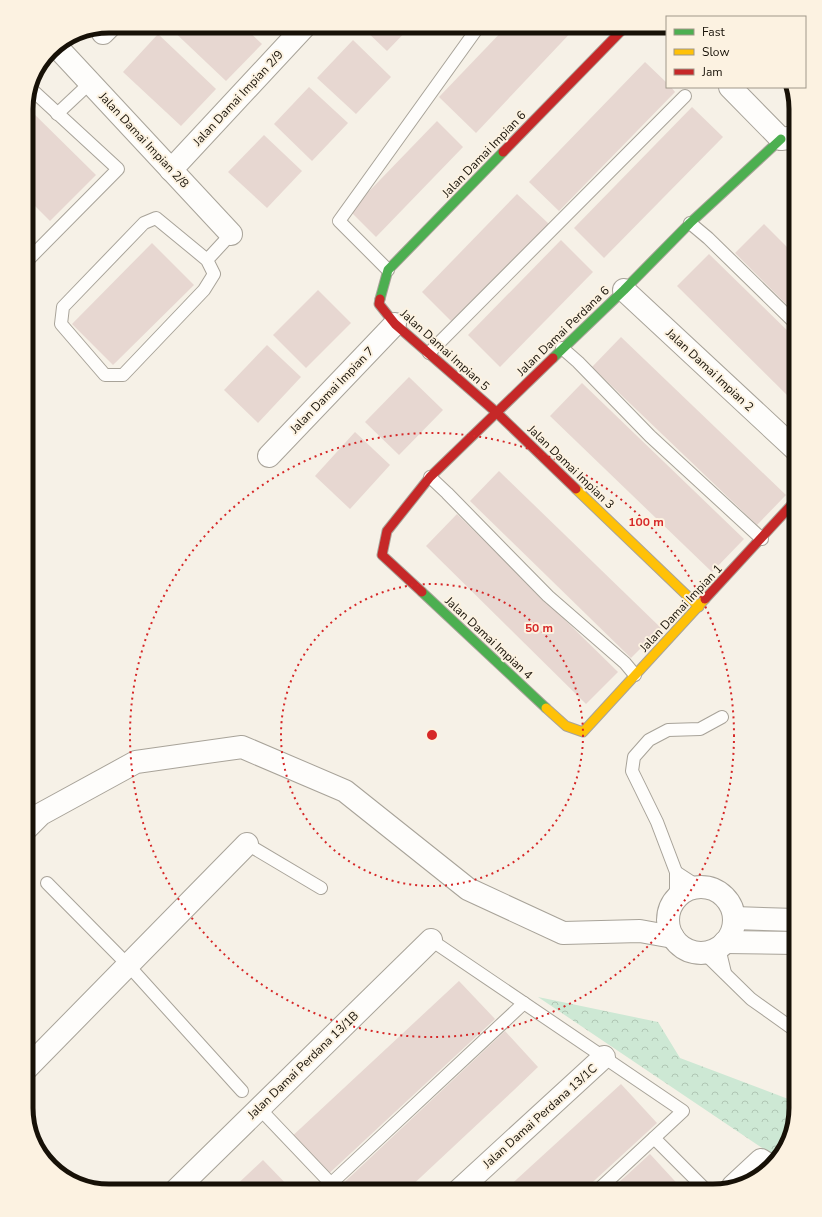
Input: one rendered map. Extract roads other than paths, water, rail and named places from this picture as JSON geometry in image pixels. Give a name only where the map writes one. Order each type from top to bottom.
[{"type":"street","name":"Jalan Damai Impian 2/9","points":[[171,170],[298,33]]},
{"type":"street","name":"Jalan Damai Impian 6","points":[[379,304],[388,270],[617,33]]},
{"type":"street","name":"Jalan Damai Impian 2/8","points":[[61,51],[231,234]]},
{"type":"street","points":[[731,88],[788,138]]},
{"type":"street","name":"Jalan Damai Perdana 6","points":[[382,555],[387,531],[430,478],[562,348],[624,290],[690,223],[788,138]]},
{"type":"street","name":"Jalan Damai Impian 2","points":[[624,290],[789,443]]},
{"type":"street","name":"Jalan Damai Impian 5","points":[[379,304],[395,324],[496,412]]},
{"type":"street","name":"Jalan Damai Impian 7","points":[[269,456],[395,324]]},
{"type":"street","name":"Jalan Damai Impian 3","points":[[496,412],[699,607]]},
{"type":"street","name":"Jalan Damai Impian 1","points":[[583,732],[789,508]]},
{"type":"street","name":"Jalan Damai Impian 4","points":[[382,555],[566,726],[583,732]]},
{"type":"street","points":[[33,822],[41,814],[136,762],[242,747],[346,791],[468,889],[563,933],[640,931],[673,937]]},
{"type":"street","points":[[33,1062],[247,844]]},
{"type":"street","points":[[640,931],[673,905],[683,893],[690,889],[699,887],[709,888],[719,892],[727,899],[732,908],[734,918],[730,935],[716,948]]},
{"type":"street","points":[[673,905],[669,924],[673,937],[679,944],[694,952],[716,948],[789,943]]},
{"type":"street","points":[[734,918],[789,920]]},
{"type":"street","name":"Jalan Damai Perdana 13/1B","points":[[182,1184],[431,940]]},
{"type":"street","name":"Jalan Damai Perdana 13/1C","points":[[466,1184],[604,1058]]},
{"type":"street","points":[[748,1176],[765,1163]]},
{"type":"lane","points":[[388,270],[339,220],[474,33]]},
{"type":"lane","points":[[57,114],[90,82]]},
{"type":"lane","points":[[33,255],[118,169],[34,92]]},
{"type":"lane","points":[[429,353],[686,96]]},
{"type":"lane","points":[[156,218],[207,260],[214,274],[204,290],[123,375],[106,375],[61,324],[63,307],[144,223],[156,218]]},
{"type":"lane","points":[[690,223],[708,238],[789,317]]},
{"type":"lane","points":[[207,260],[231,234]]},
{"type":"lane","points":[[562,348],[650,436],[762,539]]},
{"type":"lane","points":[[430,478],[447,493],[548,596],[625,663],[636,675]]},
{"type":"lane","points":[[673,905],[676,872],[657,822],[632,771],[634,757],[648,740],[668,730],[700,729],[722,717]]},
{"type":"lane","points":[[247,844],[321,888]]},
{"type":"lane","points":[[676,872],[699,887]]},
{"type":"lane","points":[[47,883],[128,965],[242,1091]]},
{"type":"lane","points":[[431,940],[683,1111],[605,1184]]},
{"type":"lane","points":[[716,948],[725,973],[751,999],[789,1026]]},
{"type":"lane","points":[[335,1184],[524,1003]]},
{"type":"lane","points":[[259,1108],[327,1184]]},
{"type":"lane","points":[[654,1138],[700,1184]]}]
